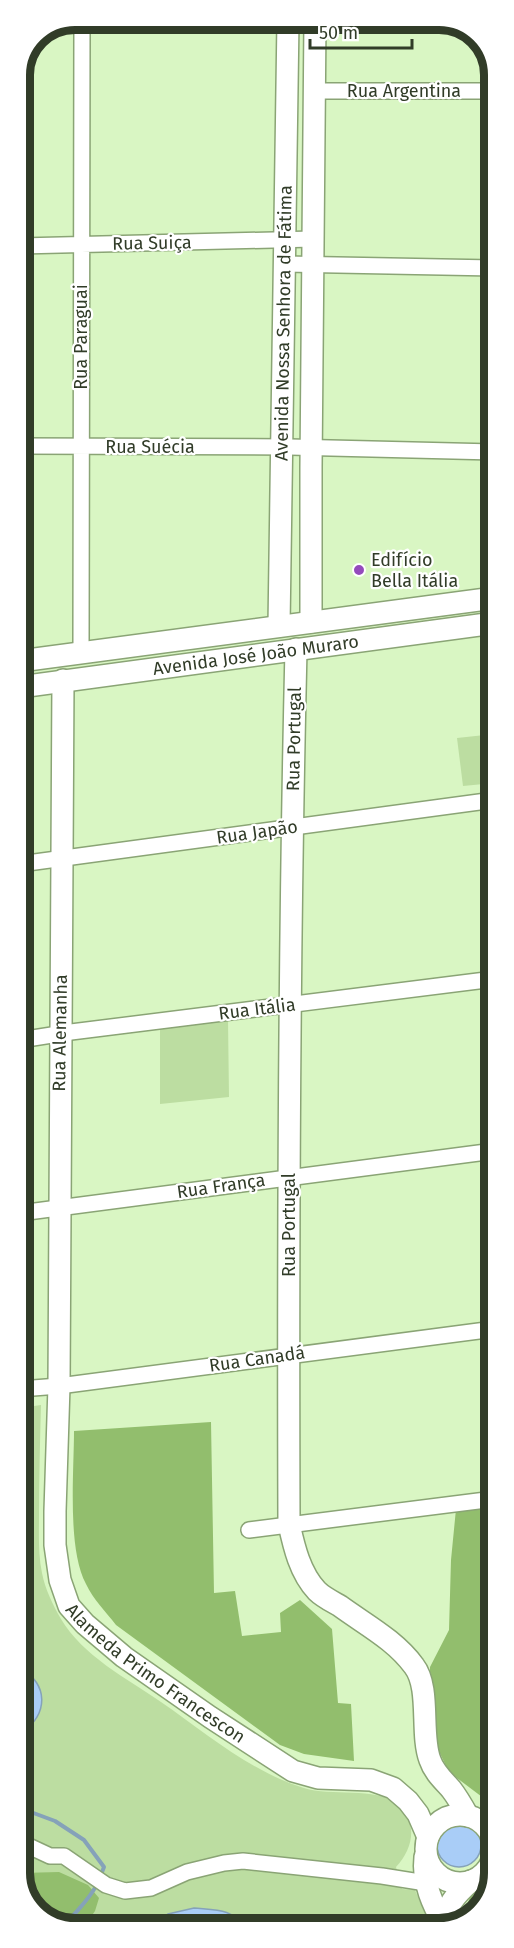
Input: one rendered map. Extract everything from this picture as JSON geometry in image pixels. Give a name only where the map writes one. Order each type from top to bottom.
[{"type":"street","name":"Rua Paraguai","points":[[76,30],[81,245],[81,653]]},
{"type":"street","name":"Avenida Nossa Senhora de Fátima","points":[[279,626],[288,30]]},
{"type":"street","name":"Avenida Nossa Senhora de Fátima","points":[[311,622],[315,30]]},
{"type":"street","name":"Rua Argentina","points":[[314,92],[484,91]]},
{"type":"street","name":"Rua Suiça","points":[[30,246],[313,239]]},
{"type":"street","points":[[285,264],[484,268]]},
{"type":"street","name":"Rua Suécia","points":[[30,446],[311,447]]},
{"type":"street","points":[[311,447],[484,452]]},
{"type":"street","name":"Avenida José João Muraro","points":[[30,660],[484,599]]},
{"type":"street","points":[[320,646],[414,625],[416,613],[412,609]]},
{"type":"street","name":"Avenida José João Muraro","points":[[30,685],[484,624]]},
{"type":"street","name":"Rua Portugal","points":[[296,650],[289,1177],[289,1524],[296,1552],[317,1591],[388,1640],[416,1669],[424,1708],[425,1744],[433,1768],[459,1800],[468,1816]]},
{"type":"street","name":"Rua Alemanha","points":[[59,1386],[63,680]]},
{"type":"street","name":"Rua Japão","points":[[30,863],[484,801]]},
{"type":"street","name":"Rua Itália","points":[[30,1038],[484,980]]},
{"type":"street","name":"Rua França","points":[[30,1212],[484,1152]]},
{"type":"street","name":"Rua Canadá","points":[[30,1388],[484,1330]]},
{"type":"street","name":"Alameda Primo Francescon","points":[[59,1386],[55,1545],[60,1580],[69,1606],[85,1624],[124,1657],[219,1724],[293,1771],[318,1778],[371,1780],[393,1788],[413,1807],[426,1860]]},
{"type":"street","points":[[249,1530],[484,1500]]},
{"type":"street","points":[[440,1918],[429,1894],[426,1860],[440,1822],[458,1815],[468,1816],[484,1826]]},
{"type":"street","points":[[30,1846],[50,1856],[64,1856],[106,1885],[116,1889],[139,1890],[151,1888],[187,1872],[243,1861],[382,1876],[426,1860]]},
{"type":"street","points":[[426,1860],[442,1878],[461,1883],[471,1881]]},
{"type":"street","points":[[447,1917],[449,1905],[458,1892],[484,1872]]},
{"type":"green space","points":[[484,735],[484,784],[463,786],[457,738]]},
{"type":"green space","points":[[228,1020],[229,1097],[160,1104],[160,1029]]},
{"type":"green space","points":[[41,1405],[39,1551],[43,1579],[61,1619],[70,1632],[106,1665],[230,1751],[266,1772],[284,1781],[315,1791],[365,1793],[377,1795],[397,1804],[409,1819],[411,1836],[410,1844],[396,1867],[402,1889],[415,1890],[427,1918],[72,1918],[58,1915],[41,1903],[32,1887],[30,1873],[30,1407]]},
{"type":"green space","points":[[211,1422],[214,1593],[235,1591],[242,1636],[281,1632],[280,1613],[300,1600],[332,1629],[338,1703],[351,1704],[354,1761],[304,1754],[280,1745],[116,1625],[86,1584],[80,1569],[74,1531],[74,1431]]},
{"type":"green space","points":[[484,1505],[484,1798],[449,1772],[434,1741],[430,1711],[430,1667],[449,1630],[451,1560],[456,1509]]},
{"type":"green space","points":[[59,1872],[88,1885],[99,1898],[95,1911],[90,1918],[58,1915],[41,1903],[32,1887],[30,1873]]},
{"type":"green space","points":[[482,1887],[473,1903],[465,1909],[471,1894]]},
{"type":"water","points":[[30,1676],[36,1682],[42,1699],[41,1708],[31,1724]]},
{"type":"water","points":[[459,1823],[475,1829],[481,1845],[475,1861],[459,1867],[443,1861],[437,1845],[443,1829]]},
{"type":"water","points":[[194,1908],[223,1911],[236,1918],[163,1918],[168,1914]]},
{"type":"waterway","points":[[30,1812],[55,1821],[84,1840],[104,1867],[100,1877]]},
{"type":"waterway","points":[[72,1918],[97,1884]]},
{"type":"place","name":"Edifício Bella Itália","points":[[359,570]]}]
